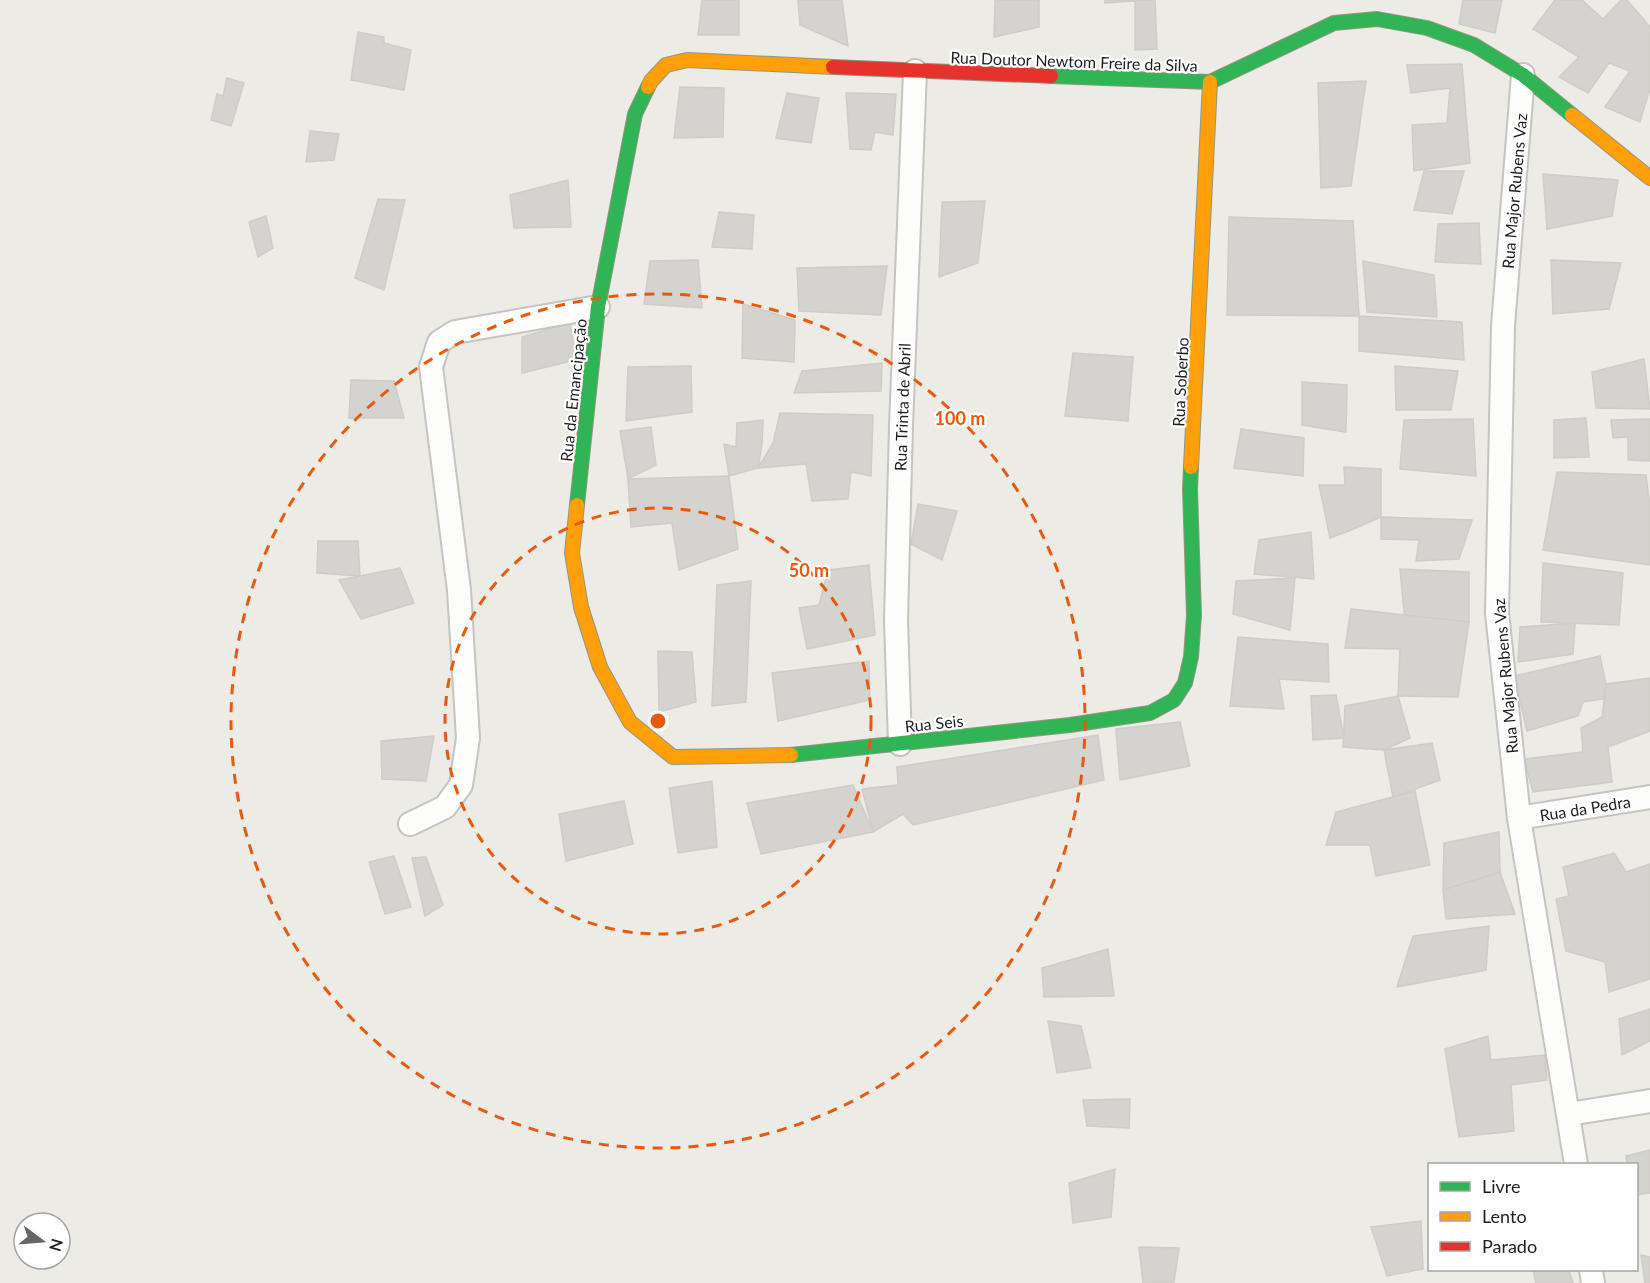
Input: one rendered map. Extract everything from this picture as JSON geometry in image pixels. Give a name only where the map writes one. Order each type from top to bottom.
[{"type":"street","name":"Rua Doutor Newtom Freire da Silva","points":[[723,62],[1210,82],[1334,23],[1377,19],[1428,28],[1474,45],[1523,75],[1650,178]]},
{"type":"street","name":"Rua da Emancipação","points":[[673,757],[630,722],[600,667],[581,607],[572,553],[598,307],[635,114],[651,81],[666,65],[687,60],[723,62]]},
{"type":"street","name":"Rua Trinta de Abril","points":[[900,744],[896,620],[915,71]]},
{"type":"street","name":"Rua Major Rubens Vaz","points":[[1523,75],[1503,326],[1497,613],[1519,818],[1576,1163]]},
{"type":"street","name":"Rua Soberbo","points":[[1185,683],[1191,657],[1194,615],[1190,489],[1210,82]]},
{"type":"street","points":[[410,824],[445,807],[461,785],[468,738],[459,590],[431,367],[439,342],[455,332],[598,307]]},
{"type":"street","name":"Rua Seis","points":[[673,757],[799,755],[1070,725],[1150,713],[1174,700],[1185,683]]},
{"type":"street","name":"Rua da Pedra","points":[[1519,818],[1650,797]]},
{"type":"street","points":[[1569,1114],[1650,1101]]},
{"type":"building","points":[[702,0],[739,0],[739,35],[698,35]]},
{"type":"building","points":[[798,0],[842,0],[848,46],[800,25]]},
{"type":"building","points":[[995,0],[1039,0],[1039,27],[994,37]]},
{"type":"building","points":[[1105,0],[1155,0],[1157,49],[1135,50],[1135,1],[1105,3]]},
{"type":"building","points":[[1463,0],[1502,0],[1495,33],[1459,24]]},
{"type":"building","points":[[1555,0],[1582,0],[1603,19],[1621,0],[1627,0],[1650,27],[1650,89],[1640,122],[1605,107],[1630,71],[1609,63],[1588,93],[1559,77],[1579,57],[1533,29]]},
{"type":"building","points":[[358,32],[384,37],[384,43],[411,50],[404,90],[351,80]]},
{"type":"building","points":[[1462,64],[1470,163],[1414,171],[1412,125],[1447,123],[1450,88],[1411,93],[1407,65]]},
{"type":"building","points":[[227,78],[244,83],[231,126],[211,120],[217,94],[223,96]]},
{"type":"building","points":[[1366,81],[1351,186],[1321,188],[1318,83]]},
{"type":"building","points":[[680,87],[724,88],[723,137],[674,138]]},
{"type":"building","points":[[787,93],[819,98],[811,143],[776,138]]},
{"type":"building","points":[[846,93],[896,94],[893,135],[875,132],[871,150],[850,149]]},
{"type":"building","points":[[310,131],[339,134],[334,160],[306,162]]},
{"type":"building","points":[[1424,171],[1464,171],[1452,214],[1414,210]]},
{"type":"building","points":[[1543,174],[1618,180],[1612,216],[1547,229]]},
{"type":"building","points":[[568,180],[571,227],[514,228],[510,195]]},
{"type":"building","points":[[378,199],[405,200],[384,290],[355,278]]},
{"type":"building","points":[[985,201],[978,263],[939,277],[942,202]]},
{"type":"building","points":[[719,212],[754,215],[752,249],[712,247]]},
{"type":"building","points":[[266,216],[273,248],[258,257],[249,222]]},
{"type":"building","points":[[1229,217],[1353,221],[1359,316],[1227,315]]},
{"type":"building","points":[[1479,223],[1481,264],[1435,262],[1438,224]]},
{"type":"building","points":[[698,260],[702,308],[644,304],[650,261]]},
{"type":"building","points":[[1551,260],[1621,263],[1609,309],[1553,314]]},
{"type":"building","points":[[1363,261],[1434,275],[1437,317],[1367,312]]},
{"type":"building","points":[[887,266],[881,315],[799,311],[797,268]]},
{"type":"building","points":[[743,304],[795,320],[794,362],[742,358]]},
{"type":"building","points":[[1359,316],[1462,322],[1464,360],[1359,351]]},
{"type":"building","points":[[570,323],[576,360],[522,373],[522,337]]},
{"type":"building","points":[[1073,353],[1133,357],[1128,421],[1065,416]]},
{"type":"building","points":[[1644,359],[1650,409],[1596,408],[1592,372]]},
{"type":"building","points":[[882,363],[881,391],[794,393],[802,371]]},
{"type":"building","points":[[691,366],[692,412],[626,421],[628,367]]},
{"type":"building","points":[[1395,366],[1458,371],[1451,410],[1396,410]]},
{"type":"building","points":[[351,380],[394,381],[404,418],[349,418]]},
{"type":"building","points":[[1302,382],[1347,385],[1346,432],[1302,425]]},
{"type":"building","points":[[780,413],[873,415],[871,476],[851,472],[848,499],[812,501],[806,464],[758,468],[773,443]]},
{"type":"building","points":[[1586,418],[1589,457],[1554,458],[1554,420]]},
{"type":"building","points":[[1473,419],[1476,476],[1400,469],[1404,420]]},
{"type":"building","points":[[1650,419],[1650,461],[1628,460],[1628,437],[1613,438],[1611,420]]},
{"type":"building","points":[[763,420],[758,468],[729,476],[724,444],[736,447],[737,423]]},
{"type":"building","points":[[651,427],[656,465],[628,479],[620,431]]},
{"type":"building","points":[[1241,429],[1304,438],[1303,476],[1234,468]]},
{"type":"building","points":[[1344,467],[1381,469],[1381,517],[1330,538],[1319,485],[1345,485]]},
{"type":"building","points":[[1557,472],[1646,475],[1650,507],[1650,565],[1543,550]]},
{"type":"building","points":[[729,476],[738,549],[679,570],[672,523],[631,527],[628,479]]},
{"type":"building","points":[[918,504],[957,511],[942,560],[911,544]]},
{"type":"building","points":[[1381,517],[1472,520],[1459,559],[1416,561],[1419,540],[1381,539]]},
{"type":"building","points":[[1311,532],[1314,579],[1254,574],[1259,540]]},
{"type":"building","points":[[318,541],[358,541],[360,576],[317,573]]},
{"type":"building","points":[[1543,563],[1623,573],[1619,625],[1541,622]]},
{"type":"building","points":[[869,565],[875,635],[807,649],[799,608],[819,605],[828,570]]},
{"type":"building","points":[[400,568],[414,603],[361,619],[339,580]]},
{"type":"building","points":[[1400,569],[1469,572],[1469,622],[1405,622]]},
{"type":"building","points":[[1295,578],[1290,630],[1233,614],[1236,581]]},
{"type":"building","points":[[751,581],[746,702],[712,706],[717,585]]},
{"type":"building","points":[[1351,609],[1469,622],[1458,697],[1398,696],[1400,649],[1345,648]]},
{"type":"building","points":[[1575,623],[1573,654],[1518,662],[1520,627]]},
{"type":"building","points":[[1238,637],[1328,644],[1329,682],[1279,679],[1284,709],[1230,706]]},
{"type":"building","points":[[658,651],[692,652],[696,702],[659,712]]},
{"type":"building","points":[[1600,656],[1609,698],[1583,702],[1578,716],[1527,731],[1514,676]]},
{"type":"building","points":[[869,661],[870,700],[778,721],[772,673]]},
{"type":"building","points":[[1650,678],[1650,731],[1608,747],[1612,782],[1533,792],[1524,759],[1583,752],[1581,728],[1602,717],[1606,684]]},
{"type":"building","points":[[1336,695],[1344,738],[1313,740],[1311,696]]},
{"type":"building","points":[[1398,696],[1410,738],[1384,750],[1343,747],[1345,706]]},
{"type":"building","points":[[1180,722],[1190,766],[1120,780],[1116,729]]},
{"type":"building","points":[[1098,735],[1104,780],[913,825],[903,814],[873,832],[862,789],[898,785],[897,767]]},
{"type":"building","points":[[434,736],[426,781],[382,779],[381,741]]},
{"type":"building","points":[[1432,743],[1440,780],[1393,797],[1384,750]]},
{"type":"building","points":[[712,781],[717,847],[678,853],[669,788]]},
{"type":"building","points":[[853,785],[873,832],[761,854],[747,803]]},
{"type":"building","points":[[1415,791],[1430,865],[1376,876],[1370,845],[1326,845],[1336,812]]},
{"type":"building","points":[[624,801],[633,844],[566,861],[559,814]]},
{"type":"building","points":[[1499,832],[1500,872],[1443,890],[1444,843]]},
{"type":"building","points":[[1614,853],[1626,872],[1650,864],[1650,979],[1609,992],[1605,962],[1566,951],[1556,899],[1569,896],[1563,867]]},
{"type":"building","points":[[394,856],[411,907],[385,914],[369,862]]},
{"type":"building","points":[[426,857],[443,905],[425,916],[412,858]]},
{"type":"building","points":[[1500,872],[1515,914],[1446,919],[1443,890]]},
{"type":"building","points":[[1489,926],[1486,970],[1397,987],[1413,936]]},
{"type":"building","points":[[1108,949],[1114,996],[1044,997],[1042,968]]},
{"type":"building","points":[[1650,1009],[1650,1041],[1622,1055],[1619,1019]]},
{"type":"building","points":[[1048,1021],[1081,1026],[1091,1068],[1057,1073]]},
{"type":"building","points":[[1488,1036],[1491,1060],[1545,1055],[1547,1080],[1511,1085],[1514,1131],[1459,1137],[1445,1049]]},
{"type":"building","points":[[1130,1099],[1129,1128],[1087,1126],[1083,1100]]},
{"type":"building","points":[[1650,1150],[1650,1193],[1638,1195],[1638,1163],[1627,1163],[1626,1156]]},
{"type":"building","points":[[1115,1169],[1111,1217],[1073,1223],[1069,1183]]},
{"type":"building","points":[[1421,1221],[1423,1269],[1387,1276],[1371,1227]]},
{"type":"building","points":[[1139,1247],[1179,1248],[1174,1282],[1143,1283]]},
{"type":"building","points":[[1641,1255],[1650,1257],[1650,1283],[1645,1283]]},
{"type":"building","points":[[1533,1271],[1569,1271],[1573,1283],[1536,1283]]},
{"type":"traffic: fast","points":[[1051,76],[1210,82],[1334,23],[1377,19],[1427,28],[1474,45],[1523,75],[1572,115]]},
{"type":"traffic: fast","points":[[577,505],[598,307],[635,114],[648,87]]},
{"type":"traffic: fast","points":[[791,755],[1070,725],[1150,713],[1174,700],[1185,683],[1191,657],[1194,615],[1191,467]]},
{"type":"traffic: slow","points":[[648,87],[666,65],[687,60],[833,67]]},
{"type":"traffic: slow","points":[[1191,467],[1210,82]]},
{"type":"traffic: slow","points":[[1572,115],[1650,178]]},
{"type":"traffic: slow","points":[[577,505],[572,553],[581,607],[600,667],[630,722],[673,757],[791,755]]},
{"type":"traffic: jam","points":[[833,67],[1051,76]]}]
